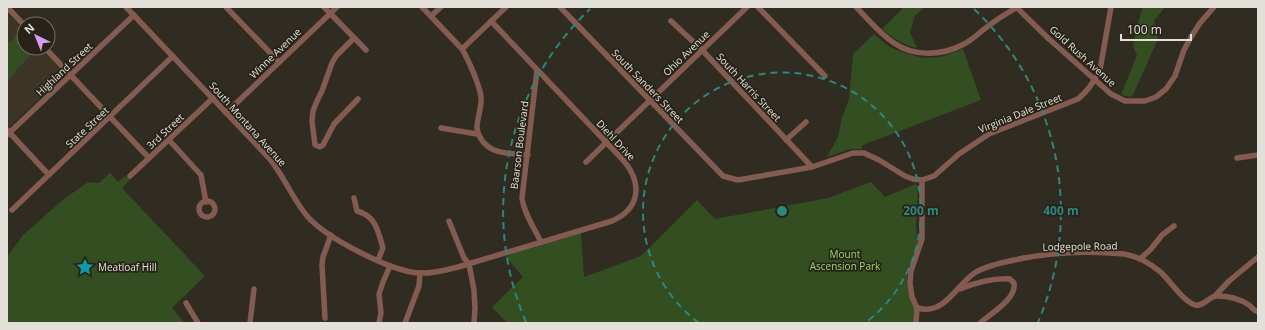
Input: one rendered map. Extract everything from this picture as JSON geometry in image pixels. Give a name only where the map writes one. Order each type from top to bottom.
[{"type":"street","points":[[7,7],[16,17]]},
{"type":"street","points":[[226,7],[279,62]]},
{"type":"street","points":[[324,7],[366,50]]},
{"type":"street","name":"Winne Avenue","points":[[226,113],[337,7]]},
{"type":"street","points":[[422,7],[462,49],[477,85],[481,99],[477,128],[478,134],[486,145],[492,150],[528,155]]},
{"type":"street","points":[[432,16],[441,7]]},
{"type":"street","points":[[462,49],[506,7]]},
{"type":"street","name":"South Sanders Street","points":[[560,7],[723,176],[738,180],[812,167]]},
{"type":"street","name":"Ohio Avenue","points":[[586,162],[747,7]]},
{"type":"street","points":[[758,7],[825,76]]},
{"type":"street","points":[[856,7],[882,34],[894,43],[916,52],[932,53],[950,50],[964,44],[1016,7]]},
{"type":"street","name":"Gold Rush Avenue","points":[[1016,7],[1049,39],[1111,94],[1124,101],[1146,101],[1156,97],[1166,89],[1175,76],[1184,50],[1191,37],[1200,23],[1214,7]]},
{"type":"street","name":"Virginia Dale Street","points":[[922,180],[934,176],[959,154],[989,134],[1078,99],[1086,92],[1096,80],[1100,70],[1111,7]]},
{"type":"street","name":"South Montana Avenue","points":[[131,10],[226,113],[257,144],[285,179],[298,203],[315,224],[331,235],[378,260],[403,270],[420,273],[436,272],[469,264]]},
{"type":"street","name":"Highland Street","points":[[8,133],[71,75],[131,10]]},
{"type":"street","name":"Diehl Drive","points":[[469,264],[612,221],[622,216],[630,208],[636,194],[636,181],[628,167],[491,21]]},
{"type":"street","name":"South Harris Street","points":[[671,21],[702,50],[812,167]]},
{"type":"street","points":[[354,38],[336,56],[332,63],[313,111],[312,121],[315,145],[320,147],[323,145],[334,124],[358,99]]},
{"type":"street","points":[[53,56],[149,158]]},
{"type":"street","name":"State Street","points":[[12,210],[173,56]]},
{"type":"street","name":"Baarson Boulevard","points":[[537,70],[522,198],[523,205],[541,242]]},
{"type":"street","name":"3rd Street","points":[[130,176],[212,98]]},
{"type":"street","points":[[786,140],[806,122]]},
{"type":"street","points":[[441,128],[478,134]]},
{"type":"street","points":[[8,133],[49,175]]},
{"type":"street","points":[[169,140],[201,175],[206,202]]},
{"type":"street","points":[[812,167],[853,153],[864,153],[879,160],[905,176],[922,180],[922,239],[911,271],[910,283],[912,297],[917,308],[916,323]]},
{"type":"street","points":[[1237,158],[1258,155]]},
{"type":"street","points":[[354,198],[357,211],[365,213],[374,222],[378,230],[383,248],[378,260]]},
{"type":"street","points":[[449,221],[464,258],[469,264],[474,290],[474,323]]},
{"type":"street","points":[[1140,259],[1151,249],[1162,235],[1174,226]]},
{"type":"street","points":[[324,318],[322,265],[323,257],[331,235]]},
{"type":"street","name":"Lodgepole Road","points":[[917,308],[925,310],[936,307],[951,297],[975,273],[984,268],[1043,254],[1096,252],[1128,255],[1144,260],[1159,271],[1178,291],[1195,304],[1201,305],[1215,296]]},
{"type":"street","points":[[1215,296],[1258,257]]},
{"type":"street","points":[[379,323],[381,313],[379,294],[382,282],[390,266]]},
{"type":"street","points":[[405,323],[418,286],[420,273]]},
{"type":"street","points":[[958,290],[972,284],[987,281],[1010,280],[1014,283],[1014,290],[1007,300],[980,323]]},
{"type":"street","points":[[250,323],[254,289]]},
{"type":"street","points":[[1215,296],[1234,298],[1248,304],[1258,312]]},
{"type":"street","points":[[186,303],[198,323]]},
{"type":"shaded area","points":[[7,13],[16,23],[16,56],[47,56],[65,75],[9,127],[7,124]]},
{"type":"green space","points":[[904,7],[924,7],[915,16],[910,32],[917,48],[898,41],[882,29]]},
{"type":"green space","points":[[1143,7],[1165,7],[1154,21],[1158,39],[1132,97],[1121,95],[1137,55],[1133,46]]},
{"type":"green space","points":[[874,34],[888,46],[923,58],[941,57],[963,49],[981,100],[863,145],[861,149],[850,149],[827,157],[838,137],[842,118],[849,99],[853,54]]},
{"type":"green space","points":[[16,35],[16,56],[30,56],[18,68],[7,83],[7,44],[14,39],[13,37]]},
{"type":"green space","points":[[110,173],[118,182],[125,176],[130,180],[122,188],[205,276],[172,308],[185,323],[7,323],[7,257],[23,235],[64,199],[88,182],[99,183]]},
{"type":"green space","name":"Mount Ascension Park","points":[[871,182],[885,197],[916,184],[918,188],[916,226],[918,242],[907,273],[908,290],[915,308],[914,323],[507,323],[492,307],[523,277],[505,256],[581,233],[584,277],[641,256],[697,200],[715,219],[828,198]]},
{"type":"place","name":"Meatloaf Hill","points":[[85,267]]}]
